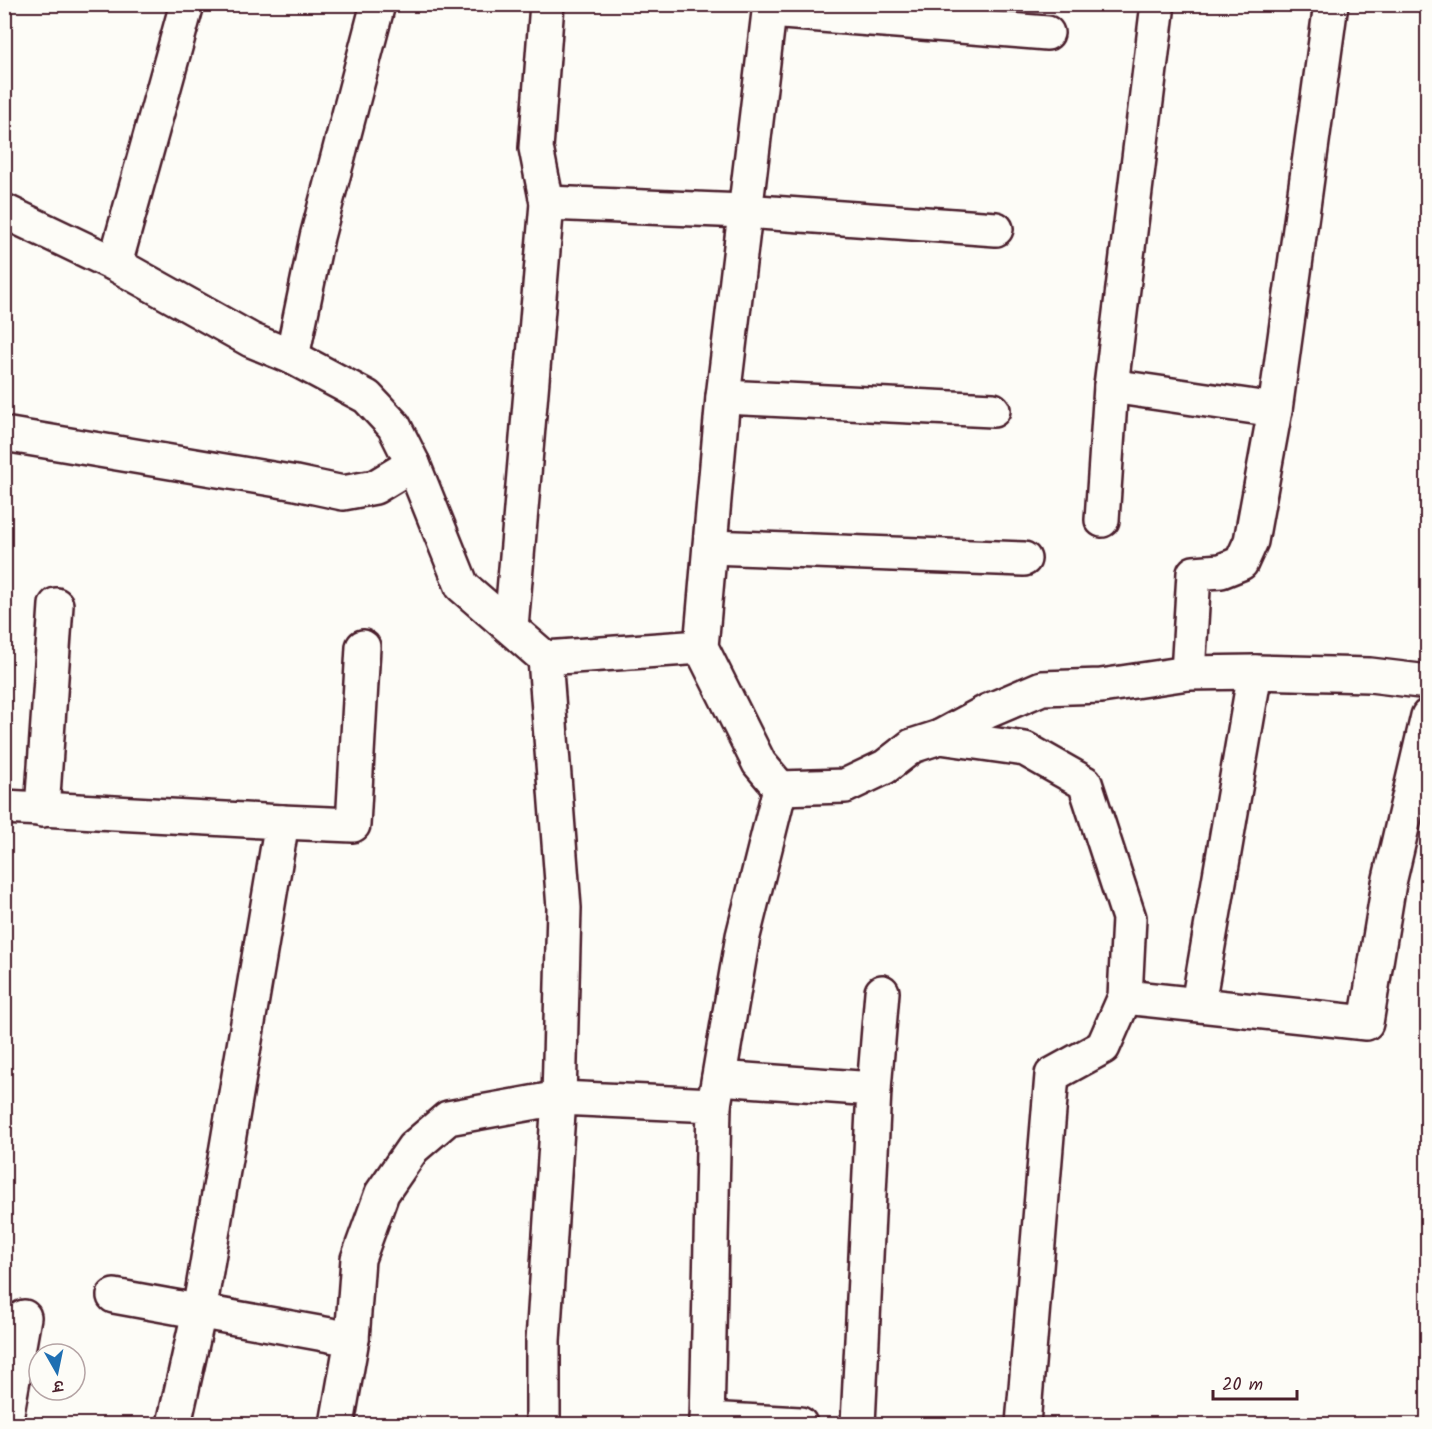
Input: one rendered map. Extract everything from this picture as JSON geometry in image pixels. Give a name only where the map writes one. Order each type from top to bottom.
[{"type":"street","points":[[115,264],[187,4]]},
{"type":"street","points":[[292,357],[317,237],[378,4]]},
{"type":"street","points":[[511,627],[547,203],[536,148],[547,4]]},
{"type":"street","points":[[1188,673],[1194,573],[1221,571],[1241,563],[1251,541],[1275,410],[1331,4]]},
{"type":"street","points":[[780,788],[759,763],[701,647],[723,397],[770,8],[1047,33]]},
{"type":"street","points":[[1102,520],[1111,386],[1157,12]]},
{"type":"street","points":[[547,203],[744,210],[996,229]]},
{"type":"street","points":[[4,211],[115,264],[251,340],[292,357],[367,397],[394,426],[413,464],[462,586],[544,658],[564,908],[559,1098],[543,1341],[543,1425]]},
{"type":"street","points":[[1111,386],[1275,410]]},
{"type":"street","points":[[723,397],[993,410]]},
{"type":"street","points":[[4,434],[343,493],[375,487],[413,464]]},
{"type":"street","points":[[710,547],[1024,559]]},
{"type":"street","points":[[42,810],[56,605]]},
{"type":"street","points":[[4,807],[353,825],[363,647]]},
{"type":"street","points":[[544,658],[701,647]]},
{"type":"street","points":[[1198,1004],[1255,672]]},
{"type":"street","points":[[780,788],[845,786],[885,767],[912,746],[940,737],[988,711],[1042,688],[1101,686],[1188,673],[1370,675],[1428,682]]},
{"type":"street","points":[[1125,997],[1366,1023],[1389,883],[1428,717]]},
{"type":"street","points":[[940,737],[1025,748],[1085,783],[1129,918],[1125,997],[1102,1047],[1052,1075],[1023,1425]]},
{"type":"street","points":[[780,788],[743,936],[716,1092],[707,1422],[800,1425]]},
{"type":"street","points":[[174,1425],[199,1312],[282,822]]},
{"type":"street","points":[[858,1425],[874,1089],[882,992]]},
{"type":"street","points":[[337,1425],[352,1339],[358,1259],[382,1193],[412,1148],[448,1118],[559,1098],[874,1089]]},
{"type":"street","points":[[114,1296],[352,1339]]},
{"type":"street","points":[[5,1425],[24,1317]]}]
